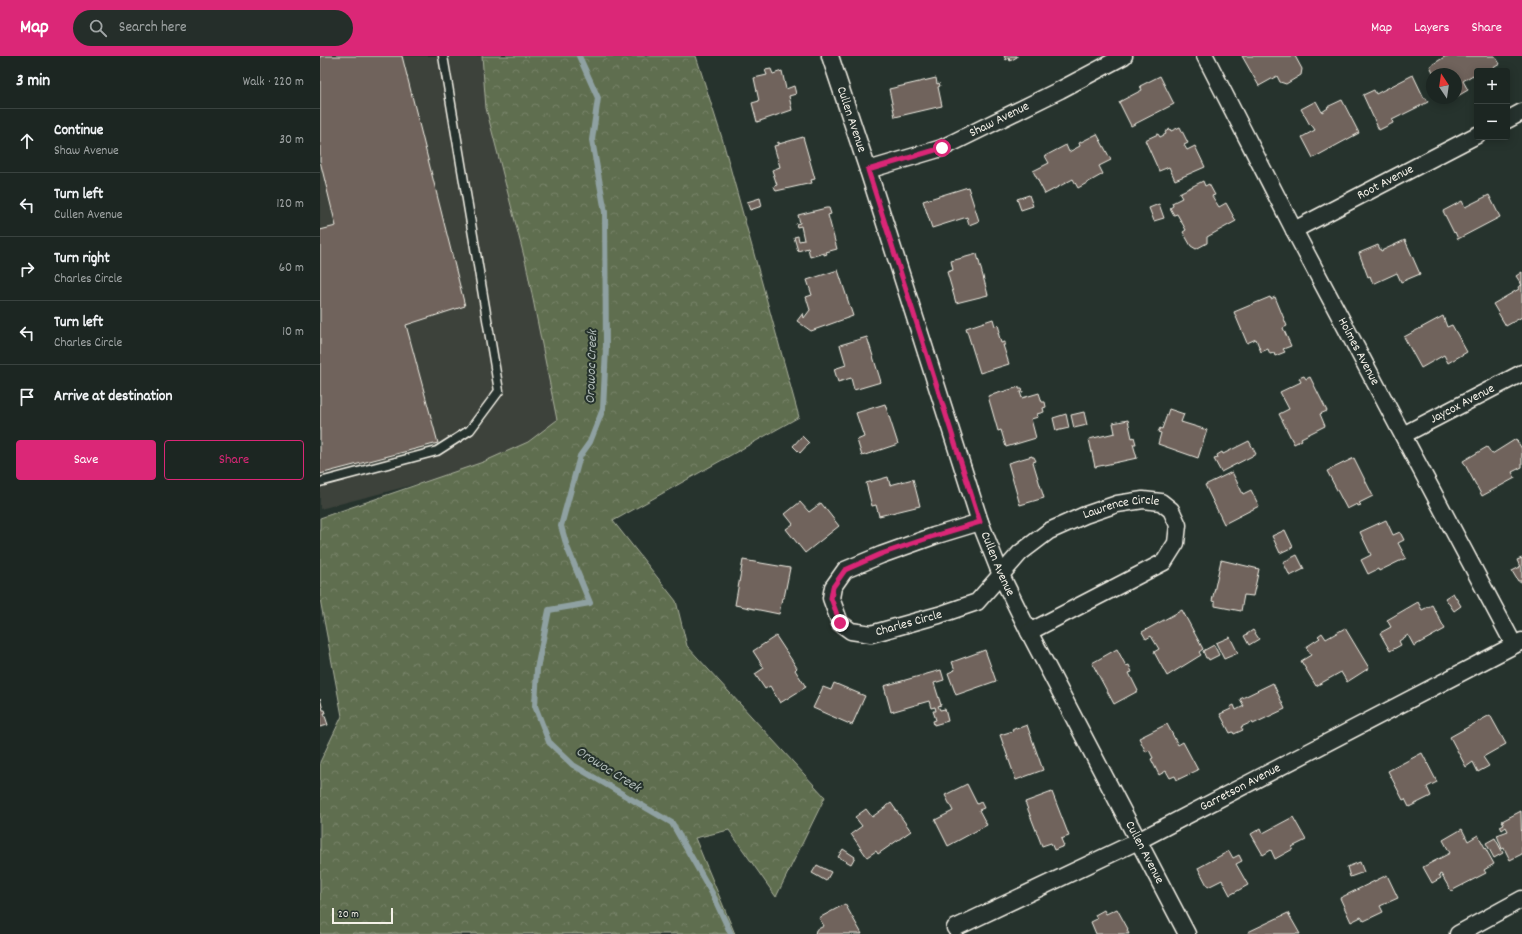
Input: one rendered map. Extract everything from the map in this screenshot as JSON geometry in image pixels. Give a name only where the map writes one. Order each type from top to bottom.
[{"type":"street","name":"Cullen Avenue","points":[[830,56],[868,170],[980,522],[1001,575],[1029,632],[1186,934]]},
{"type":"street","name":"Shaw Avenue","points":[[868,170],[942,148],[1060,90],[1124,56]]},
{"type":"street","name":"Holmes Avenue","points":[[1205,56],[1294,230],[1403,435],[1518,643]]},
{"type":"street","points":[[1510,118],[1522,112]]},
{"type":"street","name":"Root Avenue","points":[[1294,230],[1474,137]]},
{"type":"street","name":"Jaycox Avenue","points":[[1403,435],[1522,373]]},
{"type":"street","name":"Lawrence Circle","points":[[1001,575],[1020,553],[1049,531],[1085,515],[1117,504],[1143,500],[1161,502],[1170,510],[1176,520],[1178,525],[1176,544],[1164,562],[1029,632]]},
{"type":"street","name":"Charles Circle","points":[[980,522],[881,554],[845,570],[833,587],[831,598],[840,623],[851,631],[871,634],[939,615],[977,602],[1001,575]]},
{"type":"street","name":"Garretson Avenue","points":[[955,928],[1138,841],[1518,643]]},
{"type":"street","points":[[1458,934],[1522,899]]},
{"type":"lane","points":[[320,482],[438,451],[470,430],[499,391],[442,56]]},
{"type":"shaded area","points":[[320,56],[489,56],[583,441],[320,509]]},
{"type":"green space","points":[[482,56],[696,56],[722,138],[799,417],[613,521],[676,601],[687,646],[825,797],[776,897],[729,830],[695,838],[735,934],[320,934],[320,762],[342,716],[320,599],[320,518],[483,462],[528,442],[557,420],[526,264],[486,108]]},
{"type":"building","points":[[320,56],[402,56],[465,306],[406,325],[438,443],[320,474],[320,230],[336,226],[320,161]]},
{"type":"building","points":[[1004,56],[1017,57],[1010,61],[1009,58],[1006,60]]},
{"type":"building","points":[[1242,56],[1295,56],[1302,69],[1301,75],[1286,84],[1280,82],[1277,76],[1259,86]]},
{"type":"building","points":[[1446,56],[1495,56],[1500,64],[1493,68],[1474,68],[1474,76],[1473,75],[1463,81],[1468,90],[1462,94],[1462,68],[1431,68],[1430,66]]},
{"type":"building","points":[[771,69],[773,74],[782,71],[786,89],[794,86],[796,94],[789,96],[792,110],[757,122],[752,103],[759,101],[754,78],[767,75],[765,70]]},
{"type":"building","points":[[1413,75],[1424,98],[1426,98],[1426,103],[1392,120],[1393,123],[1379,130],[1363,95],[1374,90],[1376,94]]},
{"type":"building","points":[[1160,76],[1174,104],[1131,126],[1119,102],[1142,90],[1140,86]]},
{"type":"building","points":[[936,78],[937,84],[939,83],[940,86],[938,87],[942,106],[895,117],[889,89]]},
{"type":"building","points":[[1342,100],[1359,133],[1313,158],[1302,137],[1315,130],[1311,124],[1310,125],[1301,109],[1316,101],[1322,112],[1328,108],[1327,107]]},
{"type":"building","points":[[1180,127],[1188,143],[1184,145],[1187,150],[1195,146],[1205,167],[1175,180],[1169,167],[1159,171],[1145,140],[1158,134],[1160,137],[1166,134],[1165,132],[1170,129],[1171,131]]},
{"type":"building","points":[[1097,134],[1111,160],[1099,166],[1103,174],[1078,188],[1073,179],[1045,194],[1033,171],[1049,163],[1045,156],[1066,145],[1069,152],[1080,146],[1079,143]]},
{"type":"building","points":[[803,137],[815,179],[811,180],[812,183],[776,191],[774,186],[777,185],[772,170],[780,167],[774,146],[778,145],[777,143],[779,142],[779,144]]},
{"type":"building","points":[[1203,181],[1205,186],[1209,184],[1215,195],[1212,196],[1219,207],[1226,203],[1236,221],[1207,237],[1207,243],[1196,249],[1191,246],[1183,232],[1186,230],[1177,214],[1174,215],[1170,208],[1173,206],[1172,203],[1182,198],[1179,193]]},
{"type":"building","points":[[968,187],[979,221],[969,225],[967,217],[932,228],[923,201]]},
{"type":"building","points":[[1029,195],[1033,206],[1021,210],[1017,199]]},
{"type":"building","points":[[1489,195],[1500,217],[1458,239],[1443,211],[1462,201],[1465,207]]},
{"type":"building","points":[[760,198],[762,206],[750,210],[747,202]]},
{"type":"building","points":[[1159,204],[1164,218],[1154,221],[1149,208]]},
{"type":"building","points":[[829,208],[831,214],[828,215],[837,249],[826,252],[827,254],[824,255],[824,253],[810,257],[808,248],[798,251],[794,237],[798,236],[799,241],[804,240],[801,226],[797,227],[796,224],[800,223],[798,215]]},
{"type":"building","points":[[1405,240],[1420,274],[1401,282],[1397,273],[1373,284],[1370,276],[1368,277],[1359,253],[1378,245],[1381,251]]},
{"type":"building","points":[[977,254],[988,295],[956,303],[947,272],[953,270],[951,261]]},
{"type":"building","points":[[838,270],[853,316],[811,331],[797,321],[803,313],[804,318],[810,310],[806,297],[812,295],[807,280]]},
{"type":"building","points":[[1522,272],[1522,285],[1516,276]]},
{"type":"building","points":[[1522,285],[1522,317],[1506,326],[1493,304],[1519,289],[1518,287]]},
{"type":"building","points":[[1270,297],[1271,299],[1275,297],[1287,326],[1283,328],[1291,346],[1283,349],[1285,352],[1275,356],[1274,353],[1270,354],[1268,349],[1261,352],[1256,339],[1247,343],[1234,312]]},
{"type":"building","points":[[1443,316],[1447,327],[1452,325],[1467,352],[1448,363],[1444,355],[1421,368],[1404,337]]},
{"type":"building","points":[[993,319],[995,326],[998,325],[1001,343],[1005,342],[1005,345],[1003,345],[1009,364],[980,373],[966,328]]},
{"type":"building","points":[[867,337],[881,382],[854,390],[851,378],[838,382],[834,369],[846,365],[840,345]]},
{"type":"building","points":[[1304,376],[1306,379],[1310,377],[1327,411],[1320,414],[1325,426],[1301,438],[1302,440],[1294,444],[1279,414],[1289,409],[1280,392],[1301,382],[1299,378]]},
{"type":"building","points":[[1019,387],[1019,389],[1022,389],[1023,392],[1020,392],[1022,398],[1039,393],[1042,402],[1045,402],[1046,407],[1043,408],[1044,412],[1037,414],[1038,417],[1031,419],[1036,438],[1006,447],[1001,430],[998,431],[988,396]]},
{"type":"building","points":[[885,404],[898,444],[862,456],[857,440],[864,437],[856,413]]},
{"type":"building","points":[[1169,409],[1184,414],[1181,422],[1207,430],[1198,458],[1158,444],[1161,433],[1158,432],[1160,428],[1162,429]]},
{"type":"building","points":[[1084,412],[1087,425],[1074,428],[1071,415]]},
{"type":"building","points":[[1066,414],[1069,428],[1056,431],[1053,418]]},
{"type":"building","points":[[1128,420],[1132,438],[1134,437],[1136,444],[1133,444],[1137,458],[1095,467],[1089,439],[1115,433],[1113,423]]},
{"type":"building","points":[[802,436],[809,443],[800,453],[793,446]]},
{"type":"building","points":[[1516,439],[1522,449],[1522,467],[1512,472],[1515,478],[1482,496],[1463,461],[1487,447],[1492,454]]},
{"type":"building","points":[[1249,441],[1256,454],[1221,472],[1214,459],[1218,458],[1217,455],[1222,452],[1223,454]]},
{"type":"building","points":[[1032,456],[1036,461],[1033,462],[1044,498],[1020,505],[1008,463]]},
{"type":"building","points":[[1354,458],[1373,496],[1359,503],[1361,505],[1358,506],[1357,504],[1347,509],[1327,471]]},
{"type":"building","points":[[1232,472],[1243,494],[1251,490],[1259,506],[1224,524],[1205,485]]},
{"type":"building","points":[[888,477],[890,485],[913,479],[920,506],[879,516],[876,505],[872,506],[866,483]]},
{"type":"building","points":[[800,502],[809,512],[821,503],[839,526],[805,553],[786,529],[793,524],[785,514]]},
{"type":"building","points":[[1386,520],[1393,535],[1400,532],[1404,540],[1398,543],[1406,558],[1379,571],[1378,569],[1368,574],[1361,560],[1371,555],[1360,532]]},
{"type":"building","points":[[1285,530],[1293,547],[1280,553],[1272,536]]},
{"type":"building","points":[[1297,555],[1304,569],[1290,576],[1283,562]]},
{"type":"building","points":[[1522,558],[1522,583],[1521,581],[1518,581],[1512,571],[1520,567],[1517,560]]},
{"type":"building","points":[[743,560],[790,568],[779,614],[735,605]]},
{"type":"building","points":[[1221,560],[1259,569],[1253,596],[1244,595],[1241,611],[1215,606],[1215,602],[1212,601]]},
{"type":"building","points":[[1453,593],[1461,606],[1454,611],[1445,598]]},
{"type":"building","points":[[1418,602],[1422,610],[1432,605],[1445,629],[1414,646],[1408,635],[1399,641],[1401,645],[1390,651],[1380,633],[1391,627],[1387,620]]},
{"type":"building","points":[[1182,610],[1203,649],[1199,652],[1201,655],[1167,676],[1154,652],[1159,649],[1151,636],[1146,639],[1142,632]]},
{"type":"building","points":[[1345,628],[1369,668],[1347,682],[1341,672],[1316,686],[1301,661],[1311,655],[1306,647],[1320,638],[1318,636],[1322,633],[1326,639]]},
{"type":"building","points":[[1253,630],[1259,639],[1249,645],[1244,636]]},
{"type":"building","points":[[776,636],[797,668],[795,670],[806,687],[780,703],[770,686],[765,689],[755,674],[764,668],[753,651]]},
{"type":"building","points":[[1230,637],[1238,653],[1224,659],[1216,643]]},
{"type":"building","points":[[1214,645],[1219,655],[1209,660],[1206,658],[1203,651]]},
{"type":"building","points":[[1117,649],[1126,666],[1129,665],[1132,672],[1129,673],[1138,691],[1114,704],[1092,663]]},
{"type":"building","points":[[985,650],[996,681],[956,695],[948,673],[955,670],[952,662]]},
{"type":"building","points":[[941,670],[944,680],[934,683],[941,705],[938,706],[940,710],[945,709],[948,721],[934,725],[933,721],[936,720],[933,711],[936,711],[935,707],[931,708],[929,701],[891,712],[884,686]]},
{"type":"building","points":[[834,683],[865,696],[852,725],[813,708],[823,687],[831,690]]},
{"type":"building","points":[[1273,683],[1285,709],[1253,724],[1252,722],[1241,727],[1243,730],[1234,734],[1233,732],[1230,733],[1220,714],[1231,709],[1230,707],[1234,705],[1236,710],[1244,706],[1240,699]]},
{"type":"building","points":[[320,698],[323,710],[325,710],[326,713],[324,713],[328,725],[320,727]]},
{"type":"building","points":[[1490,715],[1506,744],[1483,757],[1489,766],[1478,772],[1473,762],[1466,767],[1450,737]]},
{"type":"building","points":[[1167,724],[1178,745],[1183,742],[1198,770],[1177,780],[1175,776],[1170,778],[1166,771],[1159,775],[1151,759],[1153,758],[1149,750],[1146,752],[1139,738]]},
{"type":"building","points":[[1027,725],[1043,770],[1016,780],[1000,735],[1013,731],[1012,729],[1016,727],[1016,729]]},
{"type":"building","points":[[1422,753],[1437,782],[1427,787],[1431,796],[1409,807],[1405,799],[1403,800],[1388,771]]},
{"type":"building","points":[[967,784],[977,804],[981,802],[984,808],[979,810],[987,825],[948,846],[935,820],[953,811],[945,795]]},
{"type":"building","points":[[1052,792],[1069,836],[1061,839],[1064,846],[1054,850],[1051,843],[1042,846],[1025,802]]},
{"type":"building","points":[[891,803],[911,831],[878,854],[876,851],[867,857],[851,834],[862,826],[855,817],[866,809],[872,817]]},
{"type":"building","points":[[1521,811],[1522,854],[1510,860],[1504,848],[1502,849],[1497,835],[1508,831],[1506,827],[1502,830],[1500,826],[1504,824],[1502,821]]},
{"type":"building","points":[[1293,817],[1306,840],[1292,847],[1293,849],[1275,859],[1271,850],[1263,855],[1251,834],[1261,828],[1263,833]]},
{"type":"building","points":[[1462,829],[1468,841],[1478,835],[1494,864],[1484,870],[1486,873],[1451,891],[1441,874],[1439,875],[1441,878],[1432,883],[1423,867],[1450,853],[1443,840]]},
{"type":"building","points":[[1495,838],[1503,853],[1494,858],[1486,843]]},
{"type":"building","points":[[843,849],[855,857],[851,864],[838,857]]},
{"type":"building","points":[[1229,851],[1233,858],[1239,855],[1242,861],[1236,864],[1248,885],[1230,895],[1222,880],[1208,887],[1198,868]]},
{"type":"building","points":[[1360,862],[1364,872],[1350,877],[1347,867]]},
{"type":"building","points":[[817,865],[831,872],[826,881],[812,873]]},
{"type":"building","points":[[1387,875],[1398,898],[1380,906],[1383,912],[1364,921],[1361,917],[1351,922],[1340,898]]},
{"type":"building","points":[[845,904],[862,934],[815,934],[816,930],[824,926],[819,918]]},
{"type":"building","points":[[1117,909],[1128,929],[1129,934],[1096,934],[1091,922],[1097,919],[1095,915],[1104,910],[1106,914]]},
{"type":"building","points":[[1288,913],[1300,934],[1249,934],[1248,932]]},
{"type":"waterway","name":"Orowoc Creek","points":[[579,56],[598,98],[592,140],[605,212],[606,348],[603,409],[590,442],[580,456],[561,526],[567,547],[590,603],[549,610],[537,669],[535,706],[549,742],[573,765],[672,823],[712,893],[731,934]]},
{"type":"route","points":[[840,623],[831,598],[833,587],[845,570],[881,554],[980,522],[868,170],[942,148]]}]
